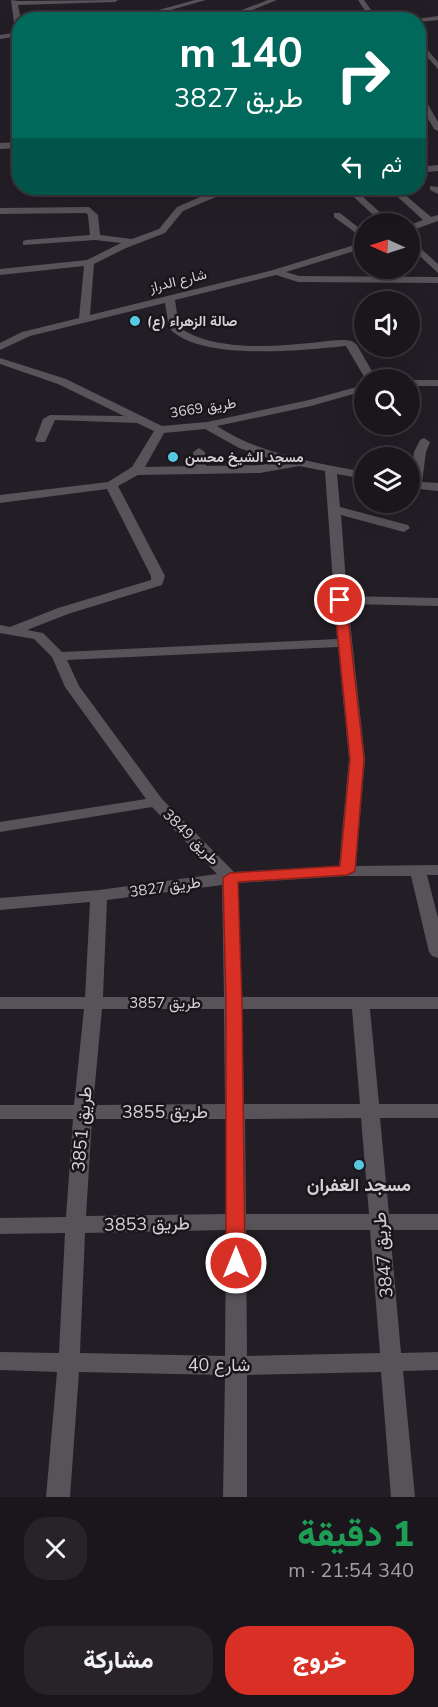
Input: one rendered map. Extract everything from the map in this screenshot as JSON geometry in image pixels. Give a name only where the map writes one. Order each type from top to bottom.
[{"type":"street","points":[[13,6],[78,0],[115,0]]},
{"type":"street","points":[[156,12],[203,0]]},
{"type":"street","points":[[241,12],[274,0]]},
{"type":"street","points":[[426,107],[438,129]]},
{"type":"street","points":[[0,272],[88,263],[162,231],[180,209],[209,195]]},
{"type":"street","points":[[356,195],[376,213]]},
{"type":"street","points":[[401,195],[434,220]]},
{"type":"street","points":[[0,211],[89,210],[93,215],[95,237]]},
{"type":"street","points":[[337,215],[354,228]]},
{"type":"street","points":[[26,243],[95,237],[133,242]]},
{"type":"street","name":"شارع الدراز","points":[[0,347],[26,334],[276,272],[354,248]]},
{"type":"street","points":[[420,250],[434,261],[438,270]]},
{"type":"street","points":[[84,319],[88,263]]},
{"type":"street","points":[[276,272],[298,279],[438,280]]},
{"type":"street","points":[[169,297],[174,328],[182,334],[217,345],[269,350],[340,343],[352,345],[366,369]]},
{"type":"street","points":[[0,337],[26,334]]},
{"type":"street","points":[[0,361],[32,369],[160,430]]},
{"type":"street","points":[[420,383],[438,383]]},
{"type":"street","name":"طريق 3669","points":[[138,471],[160,430],[207,425],[311,403],[354,391]]},
{"type":"street","points":[[41,440],[49,419],[54,417],[140,420]]},
{"type":"street","points":[[207,425],[236,444],[354,474]]},
{"type":"street","points":[[420,452],[424,442]]},
{"type":"street","points":[[199,452],[201,471]]},
{"type":"street","points":[[0,499],[111,485],[138,471],[260,469],[303,462]]},
{"type":"street","points":[[332,469],[340,600],[357,759],[347,871]]},
{"type":"street","points":[[7,630],[157,582],[158,576],[111,485]]},
{"type":"street","points":[[420,485],[438,487]]},
{"type":"street","points":[[334,509],[404,528]]},
{"type":"street","points":[[340,600],[438,602]]},
{"type":"street","name":"طريق 3849","points":[[7,630],[38,636],[58,656],[72,687],[156,802],[230,878],[234,1004],[237,1366],[235,1497]]},
{"type":"street","points":[[58,656],[344,643]]},
{"type":"street","points":[[0,827],[156,802]]},
{"type":"street","name":"طريق 3827","points":[[0,904],[99,896],[230,878],[347,871],[438,870]]},
{"type":"street","points":[[418,871],[438,952]]},
{"type":"street","name":"طريق 3851","points":[[58,1497],[69,1362],[83,1112],[94,1003],[99,896]]},
{"type":"street","name":"طريق 3857","points":[[0,1003],[362,1005],[438,1003]]},
{"type":"street","name":"طريق 3847","points":[[362,1005],[403,1497]]},
{"type":"street","name":"طريق 3855","points":[[0,1112],[438,1111]]},
{"type":"street","name":"طريق 3853","points":[[0,1226],[235,1222],[438,1222]]},
{"type":"street","name":"شارع 40","points":[[0,1361],[237,1366],[438,1361]]},
{"type":"place","name":"(ع) صالة الزهراء","points":[[135,321]]},
{"type":"place","name":"مسجد الشيخ محسن","points":[[173,457]]},
{"type":"place","name":"مسجد الغفران","points":[[359,1165]]},
{"type":"route","points":[[236,1263],[234,1004],[230,878],[347,871],[357,759],[340,600]]}]
